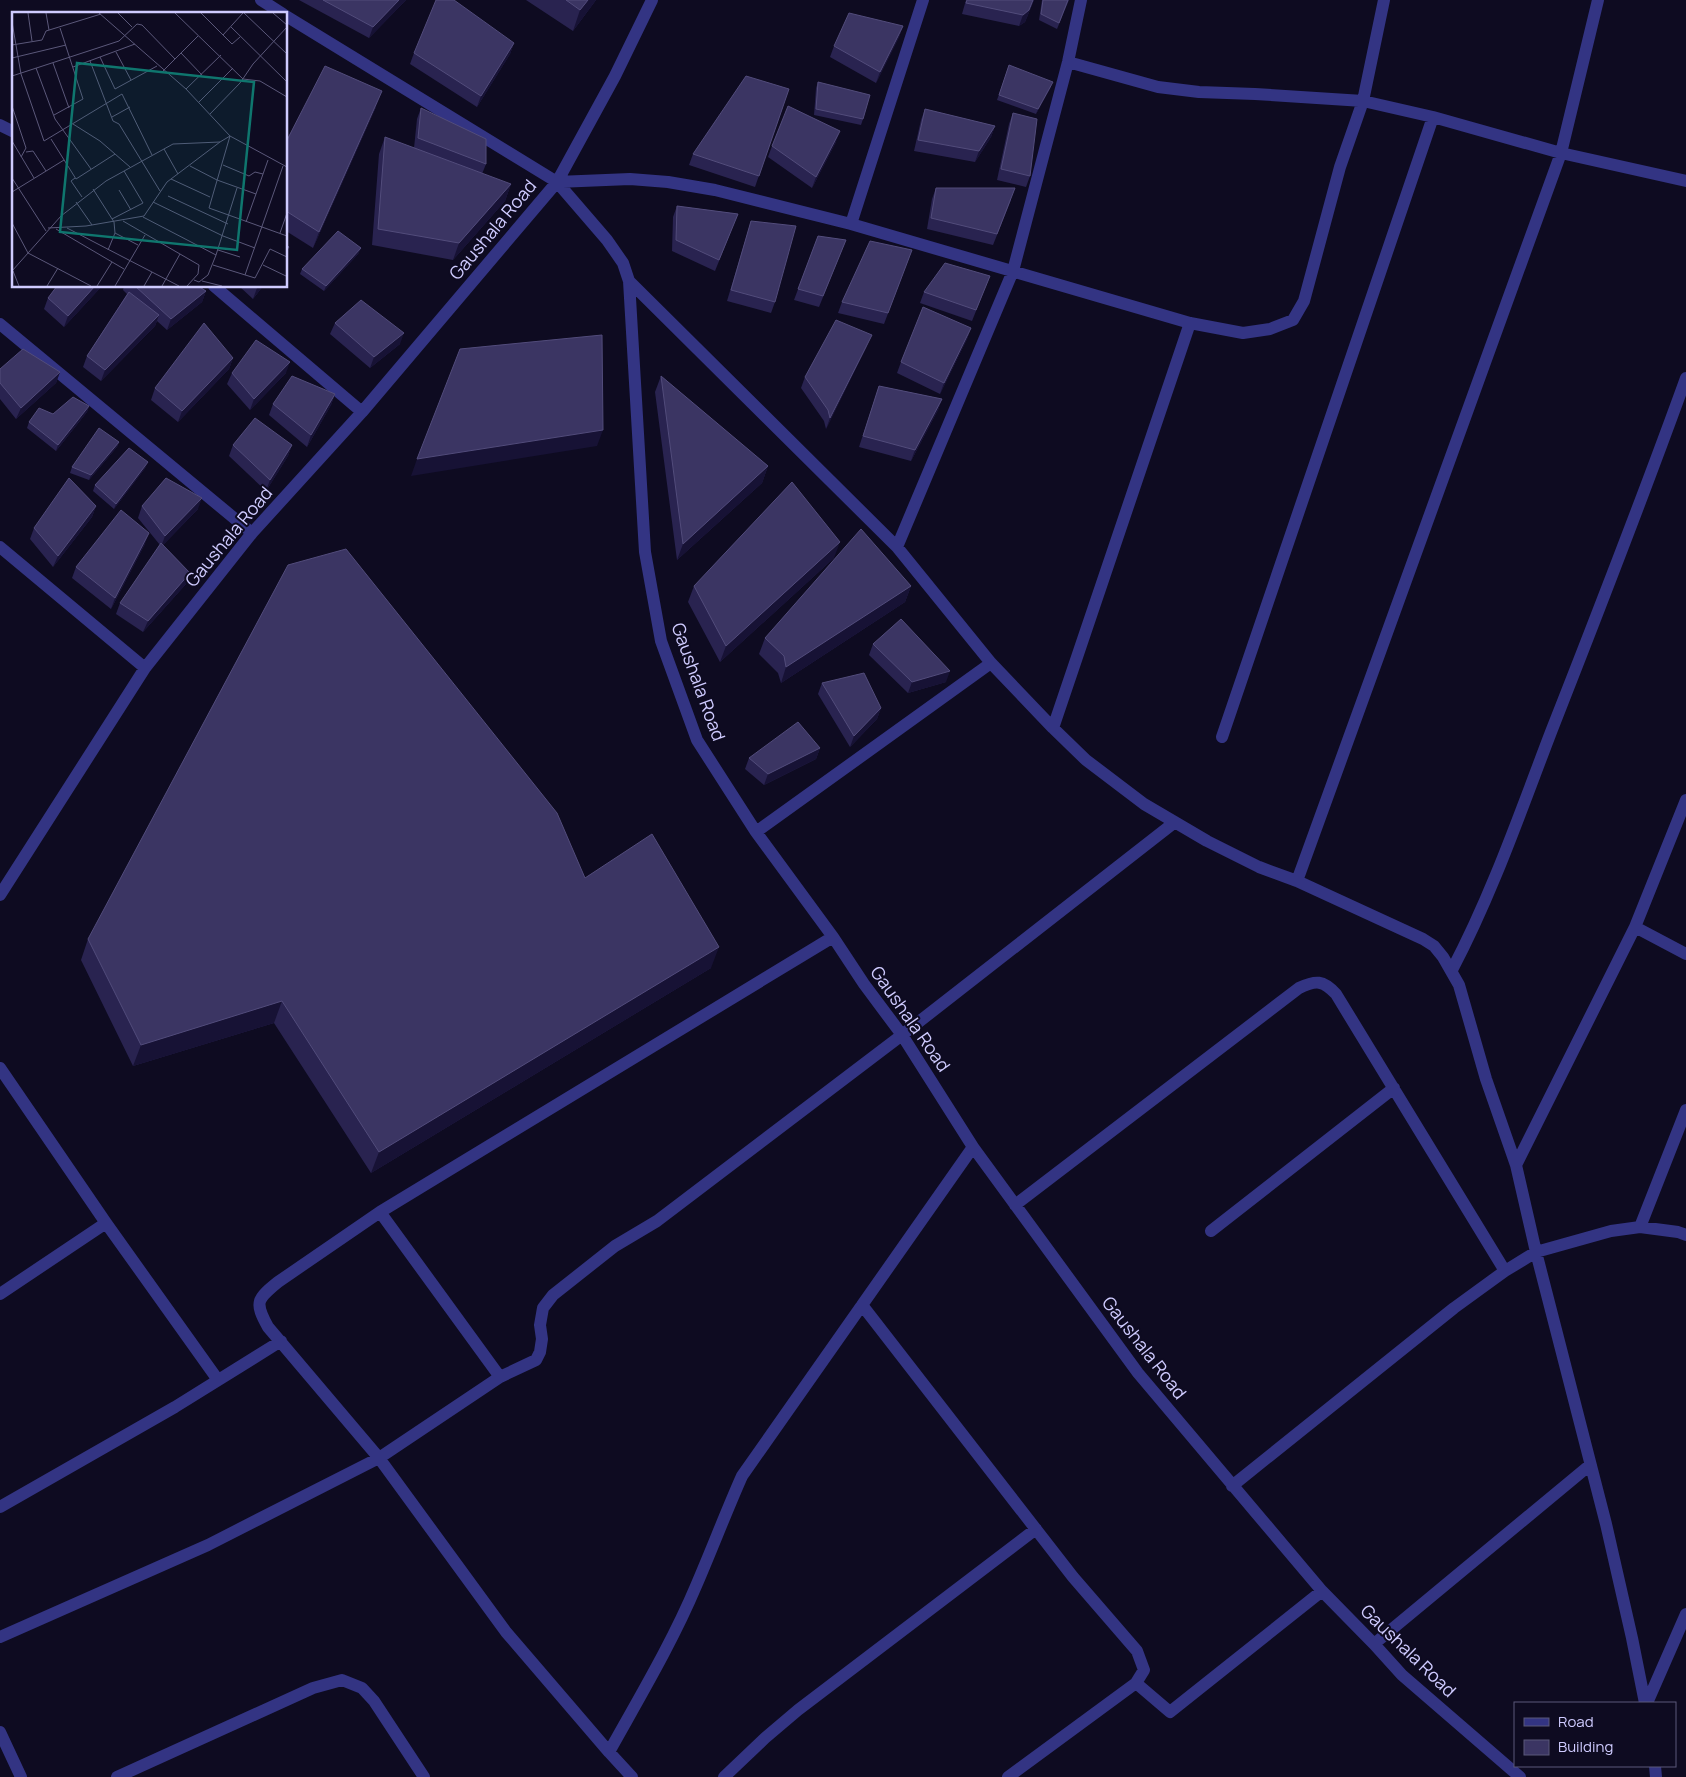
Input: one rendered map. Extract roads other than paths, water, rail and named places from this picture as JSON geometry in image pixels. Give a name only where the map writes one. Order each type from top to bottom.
[{"type":"street","points":[[261,0],[280,12]]},
{"type":"street","points":[[557,182],[652,0]]},
{"type":"street","points":[[851,224],[922,0]]},
{"type":"street","points":[[897,547],[1013,270],[1068,62],[1081,0]]},
{"type":"street","points":[[288,17],[557,182],[630,179],[668,182],[715,190],[851,224],[1190,323],[1243,333],[1270,330],[1293,320],[1304,301],[1340,167],[1363,102],[1384,0]]},
{"type":"street","points":[[1297,881],[1561,153],[1598,0]]},
{"type":"street","points":[[1068,62],[1158,87],[1199,92],[1363,102],[1433,117],[1561,153],[1686,181]]},
{"type":"street","points":[[1222,737],[1433,117]]},
{"type":"street","points":[[0,125],[12,131]]},
{"type":"street","name":"Gaushala Road","points":[[0,895],[145,668],[252,534],[362,412],[557,182],[607,240],[623,262],[629,281],[645,552],[661,641],[697,740],[756,832],[864,984],[902,1034],[973,1147],[1138,1372],[1322,1592],[1402,1675],[1520,1777]]},
{"type":"street","points":[[629,281],[897,547],[991,663],[1086,760],[1144,804],[1208,841],[1259,867],[1297,881],[1423,939],[1434,946],[1452,970],[1459,985],[1486,1079],[1516,1165],[1632,1638],[1646,1702]]},
{"type":"street","points":[[216,288],[362,412]]},
{"type":"street","points":[[1053,728],[1190,323]]},
{"type":"street","points":[[0,324],[252,534]]},
{"type":"street","points":[[1452,970],[1474,928],[1501,863],[1640,503],[1686,378]]},
{"type":"street","points":[[0,547],[145,668]]},
{"type":"street","points":[[756,832],[991,663]]},
{"type":"street","points":[[1516,1165],[1635,927],[1686,800]]},
{"type":"street","points":[[0,1637],[208,1545],[379,1458],[500,1377],[536,1360],[540,1352],[542,1339],[540,1325],[543,1308],[553,1295],[615,1246],[657,1221],[1176,822]]},
{"type":"street","points":[[1635,927],[1686,954]]},
{"type":"street","points":[[632,1777],[506,1632],[379,1458],[268,1327],[260,1312],[260,1301],[264,1294],[278,1282],[380,1212],[833,938]]},
{"type":"street","points":[[1015,1205],[1299,988],[1318,982],[1328,986],[1336,994],[1505,1271]]},
{"type":"street","points":[[0,1068],[106,1223],[218,1380]]},
{"type":"street","points":[[1210,1231],[1394,1088]]},
{"type":"street","points":[[1640,1227],[1686,1110]]},
{"type":"street","points":[[609,1752],[663,1655],[696,1586],[720,1524],[742,1476],[973,1147]]},
{"type":"street","points":[[380,1212],[500,1377]]},
{"type":"street","points":[[0,1294],[106,1223]]},
{"type":"street","points":[[1232,1486],[1454,1308],[1505,1271],[1536,1252],[1611,1231],[1640,1227],[1686,1234]]},
{"type":"street","points":[[862,1305],[1073,1577],[1137,1651],[1144,1670],[1136,1683],[1008,1777]]},
{"type":"street","points":[[0,1507],[166,1412],[281,1341]]},
{"type":"street","points":[[1374,1644],[1590,1465]]},
{"type":"street","points":[[724,1777],[798,1710],[1036,1529]]},
{"type":"street","points":[[1136,1683],[1170,1712],[1322,1592]]},
{"type":"street","points":[[1646,1702],[1686,1614]]},
{"type":"street","points":[[117,1777],[313,1688],[342,1680],[362,1688],[374,1701],[424,1777]]},
{"type":"street","points":[[0,1732],[21,1777]]}]
